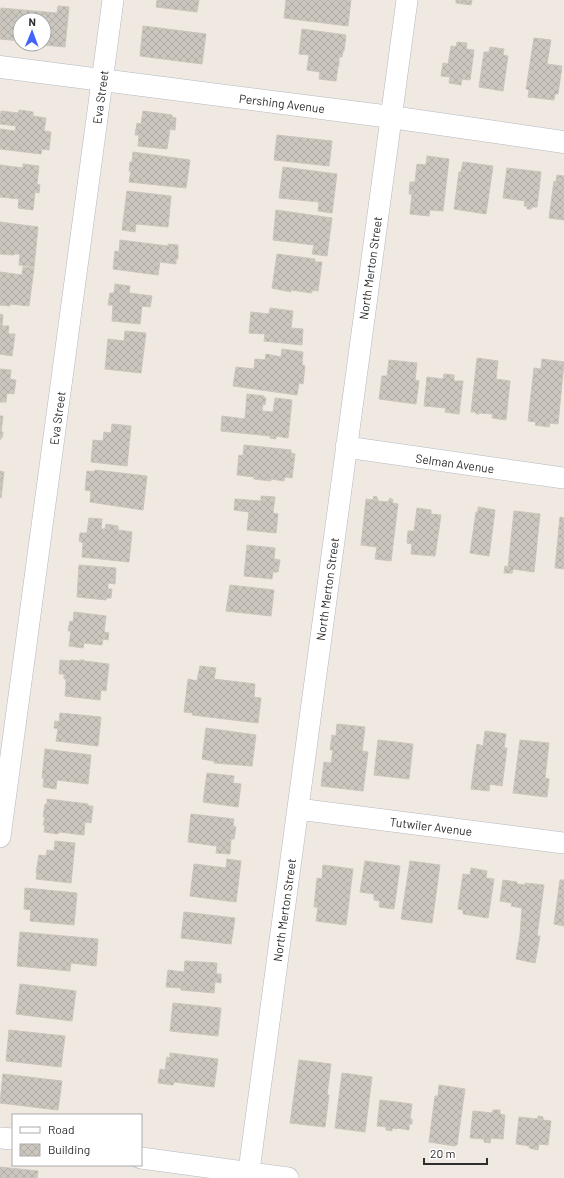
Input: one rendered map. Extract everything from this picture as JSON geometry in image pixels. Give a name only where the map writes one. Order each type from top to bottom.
[{"type":"street","name":"Eva Street","points":[[0,837],[113,0]]},
{"type":"street","name":"North Merton Street","points":[[248,1175],[407,0]]},
{"type":"street","name":"Pershing Avenue","points":[[0,67],[391,117],[564,142]]},
{"type":"street","name":"Selman Avenue","points":[[346,447],[564,478]]},
{"type":"street","name":"Tutwiler Avenue","points":[[298,809],[564,843]]},
{"type":"street","points":[[0,1138],[12,1139]]},
{"type":"street","points":[[142,1158],[248,1175],[288,1178]]},
{"type":"building","points":[[157,0],[199,0],[197,12],[156,7]]},
{"type":"building","points":[[286,0],[351,0],[348,26],[284,18]]},
{"type":"building","points":[[456,0],[472,0],[471,5],[456,3]]},
{"type":"building","points":[[58,6],[69,7],[65,47],[52,46],[52,13],[57,13]]},
{"type":"building","points":[[1,8],[46,12],[12,12],[12,40],[0,39]]},
{"type":"building","points":[[143,26],[206,34],[202,64],[140,56]]},
{"type":"building","points":[[302,29],[346,35],[344,51],[342,57],[339,57],[336,81],[319,79],[320,72],[307,70],[309,55],[299,54]]},
{"type":"building","points":[[534,38],[551,40],[547,64],[562,66],[558,94],[555,94],[554,100],[528,97],[529,90],[526,89]]},
{"type":"building","points":[[457,42],[467,43],[466,49],[474,50],[470,80],[462,79],[461,85],[449,83],[450,77],[441,76],[443,63],[448,64],[451,46],[456,47]]},
{"type":"building","points":[[490,47],[504,49],[503,55],[508,56],[503,91],[479,87],[484,52],[489,52]]},
{"type":"building","points":[[19,110],[33,112],[33,116],[46,118],[44,131],[51,132],[49,150],[42,149],[41,154],[0,149],[0,129],[15,131],[16,126],[0,124],[1,111],[18,113]]},
{"type":"building","points":[[143,111],[172,115],[172,117],[176,118],[175,130],[170,129],[167,149],[138,146],[139,135],[135,135],[137,123],[141,124]]},
{"type":"building","points":[[277,135],[332,141],[329,166],[274,160]]},
{"type":"building","points":[[133,152],[190,160],[186,188],[129,182],[131,171],[129,171],[130,162],[132,162]]},
{"type":"building","points":[[427,156],[449,159],[443,211],[430,210],[429,216],[410,214],[412,194],[409,194],[410,182],[415,182],[417,164],[426,165]]},
{"type":"building","points":[[463,162],[493,166],[486,214],[454,209],[459,172],[461,172]]},
{"type":"building","points":[[23,164],[39,166],[37,184],[40,185],[39,193],[35,192],[33,210],[18,208],[19,199],[0,197],[0,165],[23,168]]},
{"type":"building","points":[[283,167],[337,174],[332,213],[318,211],[319,202],[279,198]]},
{"type":"building","points":[[507,168],[541,172],[537,207],[527,209],[527,206],[524,206],[525,201],[503,198]]},
{"type":"building","points":[[557,175],[564,176],[564,220],[549,218],[554,181],[556,182]]},
{"type":"building","points":[[127,191],[171,196],[168,227],[136,224],[135,232],[122,230]]},
{"type":"building","points":[[276,210],[332,218],[327,256],[312,254],[314,245],[273,240]]},
{"type":"building","points":[[0,222],[38,227],[34,267],[19,265],[20,254],[0,254]]},
{"type":"building","points":[[120,240],[168,246],[168,244],[178,245],[178,259],[176,259],[176,264],[160,262],[158,275],[113,269],[115,251],[119,252]]},
{"type":"building","points":[[277,254],[315,259],[315,262],[322,262],[318,291],[312,290],[312,293],[291,290],[291,292],[272,288]]},
{"type":"building","points":[[23,267],[34,268],[29,306],[10,304],[10,306],[0,305],[0,272],[22,275]]},
{"type":"building","points":[[115,284],[130,286],[129,293],[152,296],[150,307],[142,306],[140,324],[112,321],[113,305],[108,305],[110,293],[114,293]]},
{"type":"building","points":[[270,308],[293,311],[291,328],[303,329],[302,345],[264,341],[265,334],[249,333],[251,312],[269,314]]},
{"type":"building","points":[[0,314],[3,315],[2,326],[9,326],[8,334],[15,334],[12,356],[0,354]]},
{"type":"building","points":[[125,331],[146,333],[141,373],[105,369],[108,339],[124,341]]},
{"type":"building","points":[[282,349],[303,352],[302,365],[305,366],[303,384],[299,383],[297,395],[233,386],[236,367],[254,369],[255,359],[265,360],[266,354],[281,357]]},
{"type":"building","points":[[477,358],[498,361],[496,379],[510,381],[506,420],[492,418],[493,414],[476,414],[476,412],[471,412]]},
{"type":"building","points":[[542,359],[564,362],[558,424],[550,423],[549,427],[535,425],[536,422],[528,421],[534,368],[541,369]]},
{"type":"building","points":[[389,360],[417,363],[415,380],[419,381],[416,404],[379,399],[382,376],[387,376]]},
{"type":"building","points":[[0,369],[11,370],[10,379],[16,380],[14,394],[7,393],[6,402],[0,402]]},
{"type":"building","points":[[444,374],[454,375],[454,381],[463,381],[459,414],[445,412],[446,408],[424,406],[427,377],[443,379]]},
{"type":"building","points":[[247,394],[264,396],[264,398],[266,398],[262,411],[273,412],[275,398],[292,400],[288,438],[276,436],[276,439],[270,438],[270,436],[221,431],[222,416],[245,419]]},
{"type":"building","points":[[0,416],[3,416],[1,432],[3,432],[2,438],[0,438]]},
{"type":"building","points":[[112,424],[131,426],[127,466],[91,462],[93,440],[103,441],[104,432],[111,433]]},
{"type":"building","points":[[244,445],[291,450],[291,453],[295,454],[292,478],[285,477],[284,481],[271,479],[271,481],[237,475],[239,455],[243,456]]},
{"type":"building","points":[[95,470],[147,476],[143,510],[90,502],[91,491],[85,490],[87,471],[94,472]]},
{"type":"building","points":[[0,471],[4,472],[1,498],[0,497]]},
{"type":"building","points":[[261,496],[275,497],[273,513],[278,514],[276,533],[247,530],[249,512],[234,510],[235,499],[261,501]]},
{"type":"building","points":[[374,496],[377,497],[378,501],[388,502],[390,498],[393,500],[392,503],[398,504],[391,561],[375,559],[377,547],[361,545],[366,499],[373,500]]},
{"type":"building","points":[[478,507],[495,510],[489,556],[470,553]]},
{"type":"building","points":[[417,508],[431,510],[431,514],[441,515],[435,556],[411,554],[412,544],[407,543],[408,531],[414,531]]},
{"type":"building","points":[[514,511],[540,514],[534,572],[513,569],[512,573],[504,573],[505,566],[508,567]]},
{"type":"building","points":[[560,517],[564,518],[564,569],[555,568]]},
{"type":"building","points":[[89,518],[102,519],[101,529],[105,529],[106,524],[118,526],[118,530],[132,532],[129,562],[82,557],[83,543],[79,541],[80,533],[87,533]]},
{"type":"building","points":[[247,545],[275,548],[274,559],[280,560],[278,572],[273,572],[272,579],[244,576]]},
{"type":"building","points":[[79,565],[116,568],[115,584],[108,583],[108,589],[112,589],[111,598],[106,598],[106,600],[77,597]]},
{"type":"building","points":[[230,585],[274,590],[271,616],[226,611]]},
{"type":"building","points":[[74,612],[106,616],[104,632],[109,633],[108,640],[103,639],[102,645],[84,643],[83,648],[69,646],[71,631],[68,631],[70,621],[73,622]]},
{"type":"building","points":[[60,660],[84,660],[109,664],[106,691],[101,690],[100,700],[65,696],[66,679],[64,679],[64,674],[59,674]]},
{"type":"building","points":[[200,666],[216,668],[214,679],[255,684],[254,697],[261,698],[258,723],[192,715],[193,713],[184,712],[188,679],[197,681]]},
{"type":"building","points":[[60,713],[101,717],[98,746],[56,741],[58,729],[54,728],[55,721],[59,722]]},
{"type":"building","points":[[337,724],[365,727],[362,751],[368,752],[363,791],[321,786],[324,762],[331,763],[333,750],[330,750],[332,735],[336,736]]},
{"type":"building","points":[[206,728],[256,735],[252,766],[214,763],[214,761],[202,759]]},
{"type":"building","points":[[485,731],[506,734],[504,748],[507,748],[502,786],[490,784],[489,791],[471,789],[477,744],[483,746]]},
{"type":"building","points":[[378,740],[413,744],[409,779],[374,775]]},
{"type":"building","points":[[520,740],[549,743],[545,778],[549,779],[547,797],[513,793]]},
{"type":"building","points":[[45,749],[91,755],[88,784],[57,780],[56,789],[43,787],[44,778],[42,778]]},
{"type":"building","points":[[207,773],[234,776],[233,783],[241,784],[238,807],[203,802]]},
{"type":"building","points":[[47,799],[88,804],[88,806],[93,806],[91,823],[85,822],[84,835],[44,832],[45,825],[43,825],[45,817],[43,817],[45,804],[47,805]]},
{"type":"building","points":[[191,814],[234,819],[233,826],[236,827],[234,839],[231,839],[230,854],[216,853],[217,846],[188,842]]},
{"type":"building","points":[[55,841],[75,843],[71,883],[36,879],[39,855],[46,856],[47,850],[54,851]]},
{"type":"building","points":[[227,859],[241,861],[236,902],[190,896],[194,864],[226,868]]},
{"type":"building","points":[[365,861],[400,866],[394,909],[379,907],[380,901],[374,900],[374,894],[360,892]]},
{"type":"building","points":[[410,861],[440,865],[432,923],[401,919]]},
{"type":"building","points":[[323,865],[353,869],[346,925],[316,921],[318,907],[314,907],[317,878],[322,879]]},
{"type":"building","points":[[471,868],[487,871],[486,878],[494,879],[488,918],[463,914],[463,910],[458,909],[463,874],[470,875]]},
{"type":"building","points":[[503,880],[525,885],[525,883],[544,885],[537,936],[540,936],[535,963],[516,959],[522,908],[511,906],[512,903],[500,901]]},
{"type":"building","points":[[560,880],[564,880],[564,926],[554,924]]},
{"type":"building","points":[[25,888],[77,893],[74,925],[30,921],[31,910],[24,909]]},
{"type":"building","points":[[184,912],[235,918],[231,944],[181,938]]},
{"type":"building","points":[[20,932],[98,939],[96,966],[71,963],[70,971],[17,966]]},
{"type":"building","points":[[185,961],[217,963],[216,974],[221,974],[221,983],[215,982],[214,993],[166,987],[168,970],[184,972]]},
{"type":"building","points":[[20,984],[76,991],[72,1021],[16,1014]]},
{"type":"building","points":[[173,1003],[221,1008],[218,1036],[170,1031]]},
{"type":"building","points":[[9,1030],[65,1036],[61,1067],[6,1061]]},
{"type":"building","points":[[170,1053],[218,1059],[214,1087],[174,1082],[173,1085],[158,1083],[160,1069],[165,1070],[167,1057],[170,1058]]},
{"type":"building","points":[[299,1060],[331,1064],[325,1127],[290,1123]]},
{"type":"building","points":[[342,1073],[372,1077],[365,1132],[335,1128]]},
{"type":"building","points":[[3,1074],[62,1081],[58,1110],[0,1103]]},
{"type":"building","points":[[439,1085],[465,1089],[457,1145],[455,1146],[429,1142],[435,1096],[438,1096]]},
{"type":"building","points":[[380,1100],[412,1104],[410,1119],[412,1119],[412,1124],[409,1124],[409,1130],[392,1128],[392,1131],[386,1130],[386,1127],[377,1126]]},
{"type":"building","points":[[493,1110],[500,1110],[500,1114],[505,1115],[503,1139],[491,1138],[490,1143],[484,1142],[484,1139],[470,1138],[473,1111],[492,1113]]},
{"type":"building","points":[[538,1116],[543,1117],[543,1120],[551,1121],[548,1145],[539,1144],[538,1150],[529,1148],[530,1146],[516,1144],[519,1117],[538,1119]]},
{"type":"building","points":[[0,1167],[38,1171],[37,1178],[0,1178]]}]
